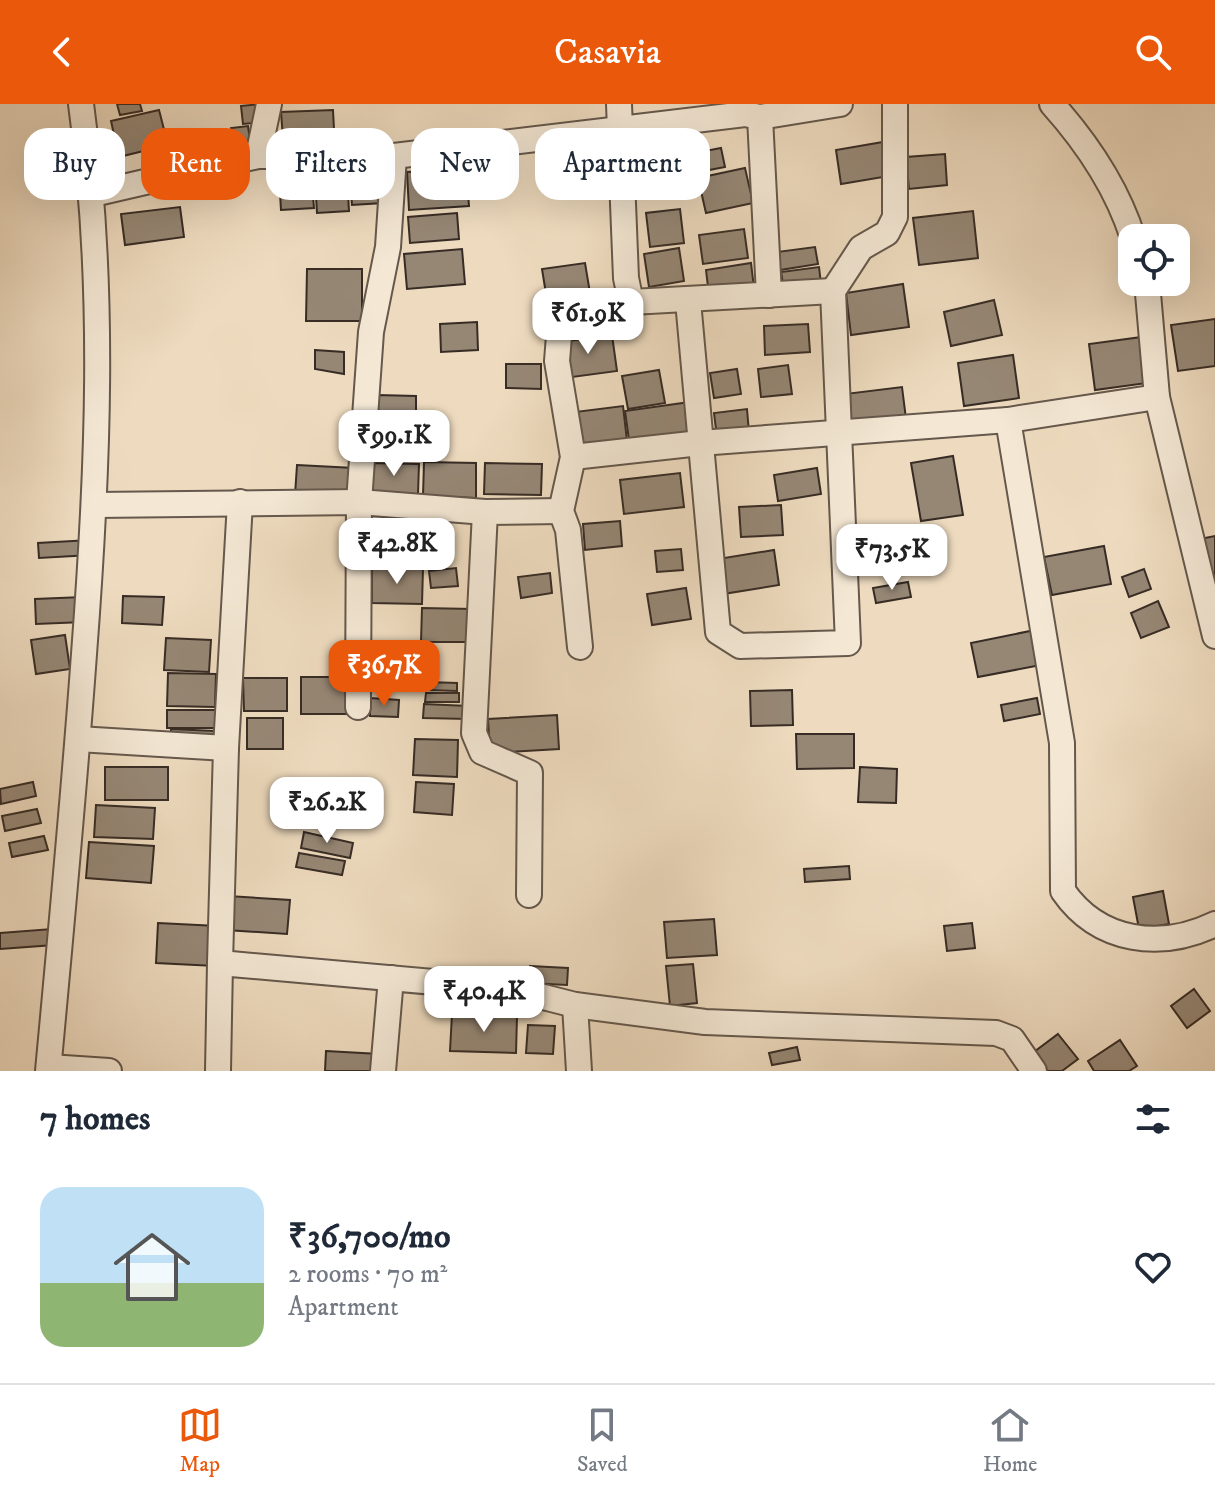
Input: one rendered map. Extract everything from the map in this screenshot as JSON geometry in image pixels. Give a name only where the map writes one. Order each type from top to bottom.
[{"type":"street","points":[[81,104],[84,128]]},
{"type":"street","points":[[258,156],[269,104]]},
{"type":"street","points":[[619,104],[621,128]]},
{"type":"street","points":[[649,128],[745,114],[760,117],[840,104]]},
{"type":"street","points":[[688,301],[718,632],[740,646],[848,643],[833,291],[861,248],[887,233],[895,217],[895,104]]},
{"type":"street","points":[[1052,104],[1077,132],[1123,207],[1128,224]]},
{"type":"street","points":[[760,117],[769,295]]},
{"type":"street","points":[[395,156],[535,141]]},
{"type":"street","points":[[125,187],[266,156]]},
{"type":"street","points":[[93,200],[99,294],[95,505],[49,1069],[109,1071]]},
{"type":"street","points":[[358,707],[359,502],[371,332],[388,247],[391,200]]},
{"type":"street","points":[[623,200],[626,278],[631,302]]},
{"type":"street","points":[[580,647],[568,530],[561,511],[573,457],[557,361],[559,336],[567,322],[579,312],[631,302],[833,291]]},
{"type":"street","points":[[1148,296],[1157,397],[1215,636]]},
{"type":"street","points":[[573,457],[700,443],[1008,420],[1157,397]]},
{"type":"street","points":[[1008,420],[1062,743],[1063,891],[1073,905],[1118,933],[1149,941],[1199,931],[1215,924]]},
{"type":"street","points":[[218,1071],[226,748],[240,502]]},
{"type":"street","points":[[95,505],[359,502],[485,512],[561,511]]},
{"type":"street","points":[[485,512],[474,733],[482,752],[530,773],[529,895]]},
{"type":"street","points":[[78,739],[226,748]]},
{"type":"street","points":[[220,963],[512,989],[575,1005],[705,1022],[996,1033],[1012,1039],[1034,1071]]},
{"type":"street","points":[[383,1071],[391,978]]},
{"type":"street","points":[[575,1005],[579,1071]]},
{"type":"building","points":[[117,104],[140,104],[142,111],[120,115]]},
{"type":"building","points":[[261,104],[262,122],[243,124],[241,106]]},
{"type":"building","points":[[159,110],[164,128],[141,128],[141,152],[125,156],[125,128],[113,128],[111,121]]},
{"type":"building","points":[[333,110],[334,128],[282,128],[281,112]]},
{"type":"building","points":[[883,142],[889,176],[841,184],[836,150]]},
{"type":"building","points":[[721,148],[725,167],[710,170],[710,150]]},
{"type":"building","points":[[945,154],[947,185],[909,189],[906,157]]},
{"type":"building","points":[[745,168],[753,203],[706,213],[703,200],[710,200],[710,175]]},
{"type":"building","points":[[407,172],[411,172],[411,200],[469,200],[469,206],[409,210]]},
{"type":"building","points":[[280,200],[313,200],[314,208],[281,210]]},
{"type":"building","points":[[316,200],[348,200],[349,211],[317,213]]},
{"type":"building","points":[[352,200],[383,200],[383,203],[352,205]]},
{"type":"building","points":[[180,207],[184,237],[125,245],[121,214]]},
{"type":"building","points":[[680,209],[684,243],[650,247],[646,213]]},
{"type":"building","points":[[973,211],[978,258],[919,265],[913,218]]},
{"type":"building","points":[[457,213],[459,239],[410,243],[408,217]]},
{"type":"building","points":[[744,229],[748,258],[703,264],[699,235]]},
{"type":"building","points":[[815,247],[818,264],[780,270],[777,252]]},
{"type":"building","points":[[679,248],[684,281],[649,287],[644,254]]},
{"type":"building","points":[[462,249],[465,284],[407,289],[404,254]]},
{"type":"building","points":[[585,263],[590,293],[547,300],[542,269]]},
{"type":"building","points":[[751,263],[754,288],[709,295],[706,270]]},
{"type":"building","points":[[819,267],[821,284],[784,290],[781,272]]},
{"type":"building","points":[[307,269],[362,269],[362,321],[306,321]]},
{"type":"building","points":[[903,284],[909,327],[851,335],[846,293]]},
{"type":"building","points":[[994,300],[1002,335],[951,346],[944,312]]},
{"type":"building","points":[[1215,319],[1215,366],[1178,371],[1171,325]]},
{"type":"building","points":[[477,322],[478,350],[441,352],[440,324]]},
{"type":"building","points":[[808,324],[810,352],[765,355],[764,326]]},
{"type":"building","points":[[612,335],[617,371],[565,378],[560,342]]},
{"type":"building","points":[[1142,337],[1147,383],[1095,390],[1089,344]]},
{"type":"building","points":[[315,350],[344,352],[344,374],[315,369]]},
{"type":"building","points":[[1013,355],[1019,398],[964,406],[958,363]]},
{"type":"building","points":[[506,364],[541,364],[541,389],[506,388]]},
{"type":"building","points":[[788,365],[792,394],[761,397],[758,369]]},
{"type":"building","points":[[737,369],[741,394],[714,398],[710,373]]},
{"type":"building","points":[[659,370],[665,403],[628,409],[622,376]]},
{"type":"building","points":[[902,387],[906,419],[848,427],[845,394]]},
{"type":"building","points":[[377,395],[416,396],[416,425],[376,424]]},
{"type":"building","points":[[690,402],[694,438],[630,447],[625,411]]},
{"type":"building","points":[[623,406],[627,441],[581,447],[575,412]]},
{"type":"building","points":[[747,409],[749,433],[717,437],[714,413]]},
{"type":"building","points":[[953,456],[963,515],[921,521],[911,463]]},
{"type":"building","points":[[424,462],[476,463],[476,498],[423,496]]},
{"type":"building","points":[[369,463],[419,464],[418,494],[369,493]]},
{"type":"building","points":[[485,463],[542,464],[541,495],[484,494]]},
{"type":"building","points":[[297,465],[354,468],[353,498],[295,495]]},
{"type":"building","points":[[817,468],[821,494],[778,501],[774,475]]},
{"type":"building","points":[[680,473],[684,507],[624,514],[620,480]]},
{"type":"building","points":[[781,505],[783,535],[741,537],[739,507]]},
{"type":"building","points":[[620,521],[622,546],[585,550],[583,524]]},
{"type":"building","points":[[1215,536],[1215,581],[1205,583],[1195,540]]},
{"type":"building","points":[[90,540],[91,555],[39,558],[38,543]]},
{"type":"building","points":[[1104,546],[1111,584],[1052,595],[1044,557]]},
{"type":"building","points":[[681,549],[683,570],[657,572],[655,551]]},
{"type":"building","points":[[774,550],[779,585],[723,594],[718,559]]},
{"type":"building","points":[[372,568],[423,568],[422,604],[372,603]]},
{"type":"building","points":[[456,568],[458,586],[431,588],[429,571]]},
{"type":"building","points":[[1144,569],[1151,589],[1129,597],[1122,577]]},
{"type":"building","points":[[550,573],[552,593],[521,598],[518,577]]},
{"type":"building","points":[[908,582],[911,597],[876,603],[873,588]]},
{"type":"building","points":[[686,588],[691,619],[652,625],[647,594]]},
{"type":"building","points":[[123,596],[164,597],[162,625],[122,623]]},
{"type":"building","points":[[83,597],[84,622],[36,624],[35,599]]},
{"type":"building","points":[[1158,601],[1169,627],[1141,638],[1131,613]]},
{"type":"building","points":[[422,608],[473,609],[472,642],[421,642]]},
{"type":"building","points":[[1035,630],[1041,665],[978,677],[971,643]]},
{"type":"building","points":[[65,635],[70,669],[36,674],[31,640]]},
{"type":"building","points":[[166,638],[211,640],[209,672],[164,670]]},
{"type":"building","points":[[168,673],[216,674],[215,707],[167,706]]},
{"type":"building","points":[[301,677],[351,677],[351,714],[301,714]]},
{"type":"building","points":[[243,678],[287,678],[287,711],[244,711]]},
{"type":"building","points":[[426,682],[457,683],[457,691],[426,690]]},
{"type":"building","points":[[792,690],[793,725],[751,726],[750,691]]},
{"type":"building","points":[[426,693],[459,693],[459,702],[425,702]]},
{"type":"building","points":[[370,698],[399,700],[398,717],[370,716]]},
{"type":"building","points":[[1037,698],[1040,714],[1004,721],[1001,705]]},
{"type":"building","points":[[424,704],[468,706],[468,719],[423,718]]},
{"type":"building","points":[[167,710],[218,710],[218,728],[167,728]]},
{"type":"building","points":[[557,715],[559,749],[490,753],[488,719]]},
{"type":"building","points":[[247,718],[283,718],[283,749],[247,749]]},
{"type":"building","points":[[171,729],[215,731],[214,745],[170,743]]},
{"type":"building","points":[[796,734],[854,734],[854,768],[797,769]]},
{"type":"building","points":[[415,739],[458,740],[457,777],[413,775]]},
{"type":"building","points":[[105,767],[168,767],[168,800],[105,800]]},
{"type":"building","points":[[860,767],[897,769],[896,803],[858,802]]},
{"type":"building","points":[[33,782],[36,796],[1,804],[0,789]]},
{"type":"building","points":[[416,782],[454,784],[452,815],[414,812]]},
{"type":"building","points":[[96,805],[155,808],[153,839],[94,837]]},
{"type":"building","points":[[37,809],[41,823],[5,831],[2,816]]},
{"type":"building","points":[[304,832],[353,843],[350,858],[301,848]]},
{"type":"building","points":[[44,836],[48,850],[12,857],[9,843]]},
{"type":"building","points":[[89,842],[154,846],[151,883],[86,878]]},
{"type":"building","points":[[299,853],[345,861],[342,875],[296,867]]},
{"type":"building","points":[[849,866],[850,879],[805,882],[804,869]]},
{"type":"building","points":[[1163,891],[1169,924],[1139,929],[1133,897]]},
{"type":"building","points":[[228,896],[290,900],[287,934],[226,930]]},
{"type":"building","points":[[714,919],[717,955],[667,958],[664,922]]},
{"type":"building","points":[[158,923],[217,926],[215,966],[156,963]]},
{"type":"building","points":[[972,923],[975,948],[947,951],[944,926]]},
{"type":"building","points":[[52,929],[54,945],[0,949],[0,933]]},
{"type":"building","points":[[693,964],[697,1003],[670,1006],[666,966]]},
{"type":"building","points":[[530,966],[568,968],[567,985],[528,983]]},
{"type":"building","points":[[1194,989],[1210,1011],[1187,1028],[1171,1006]]},
{"type":"building","points":[[452,1014],[517,1016],[516,1053],[450,1051]]},
{"type":"building","points":[[528,1025],[555,1026],[553,1054],[526,1053]]},
{"type":"building","points":[[1058,1034],[1078,1059],[1062,1071],[1048,1071],[1034,1052]]},
{"type":"building","points":[[1120,1040],[1137,1066],[1129,1071],[1094,1071],[1088,1061]]},
{"type":"building","points":[[797,1047],[800,1060],[772,1065],[769,1053]]},
{"type":"building","points":[[326,1051],[379,1054],[377,1071],[325,1071]]}]
